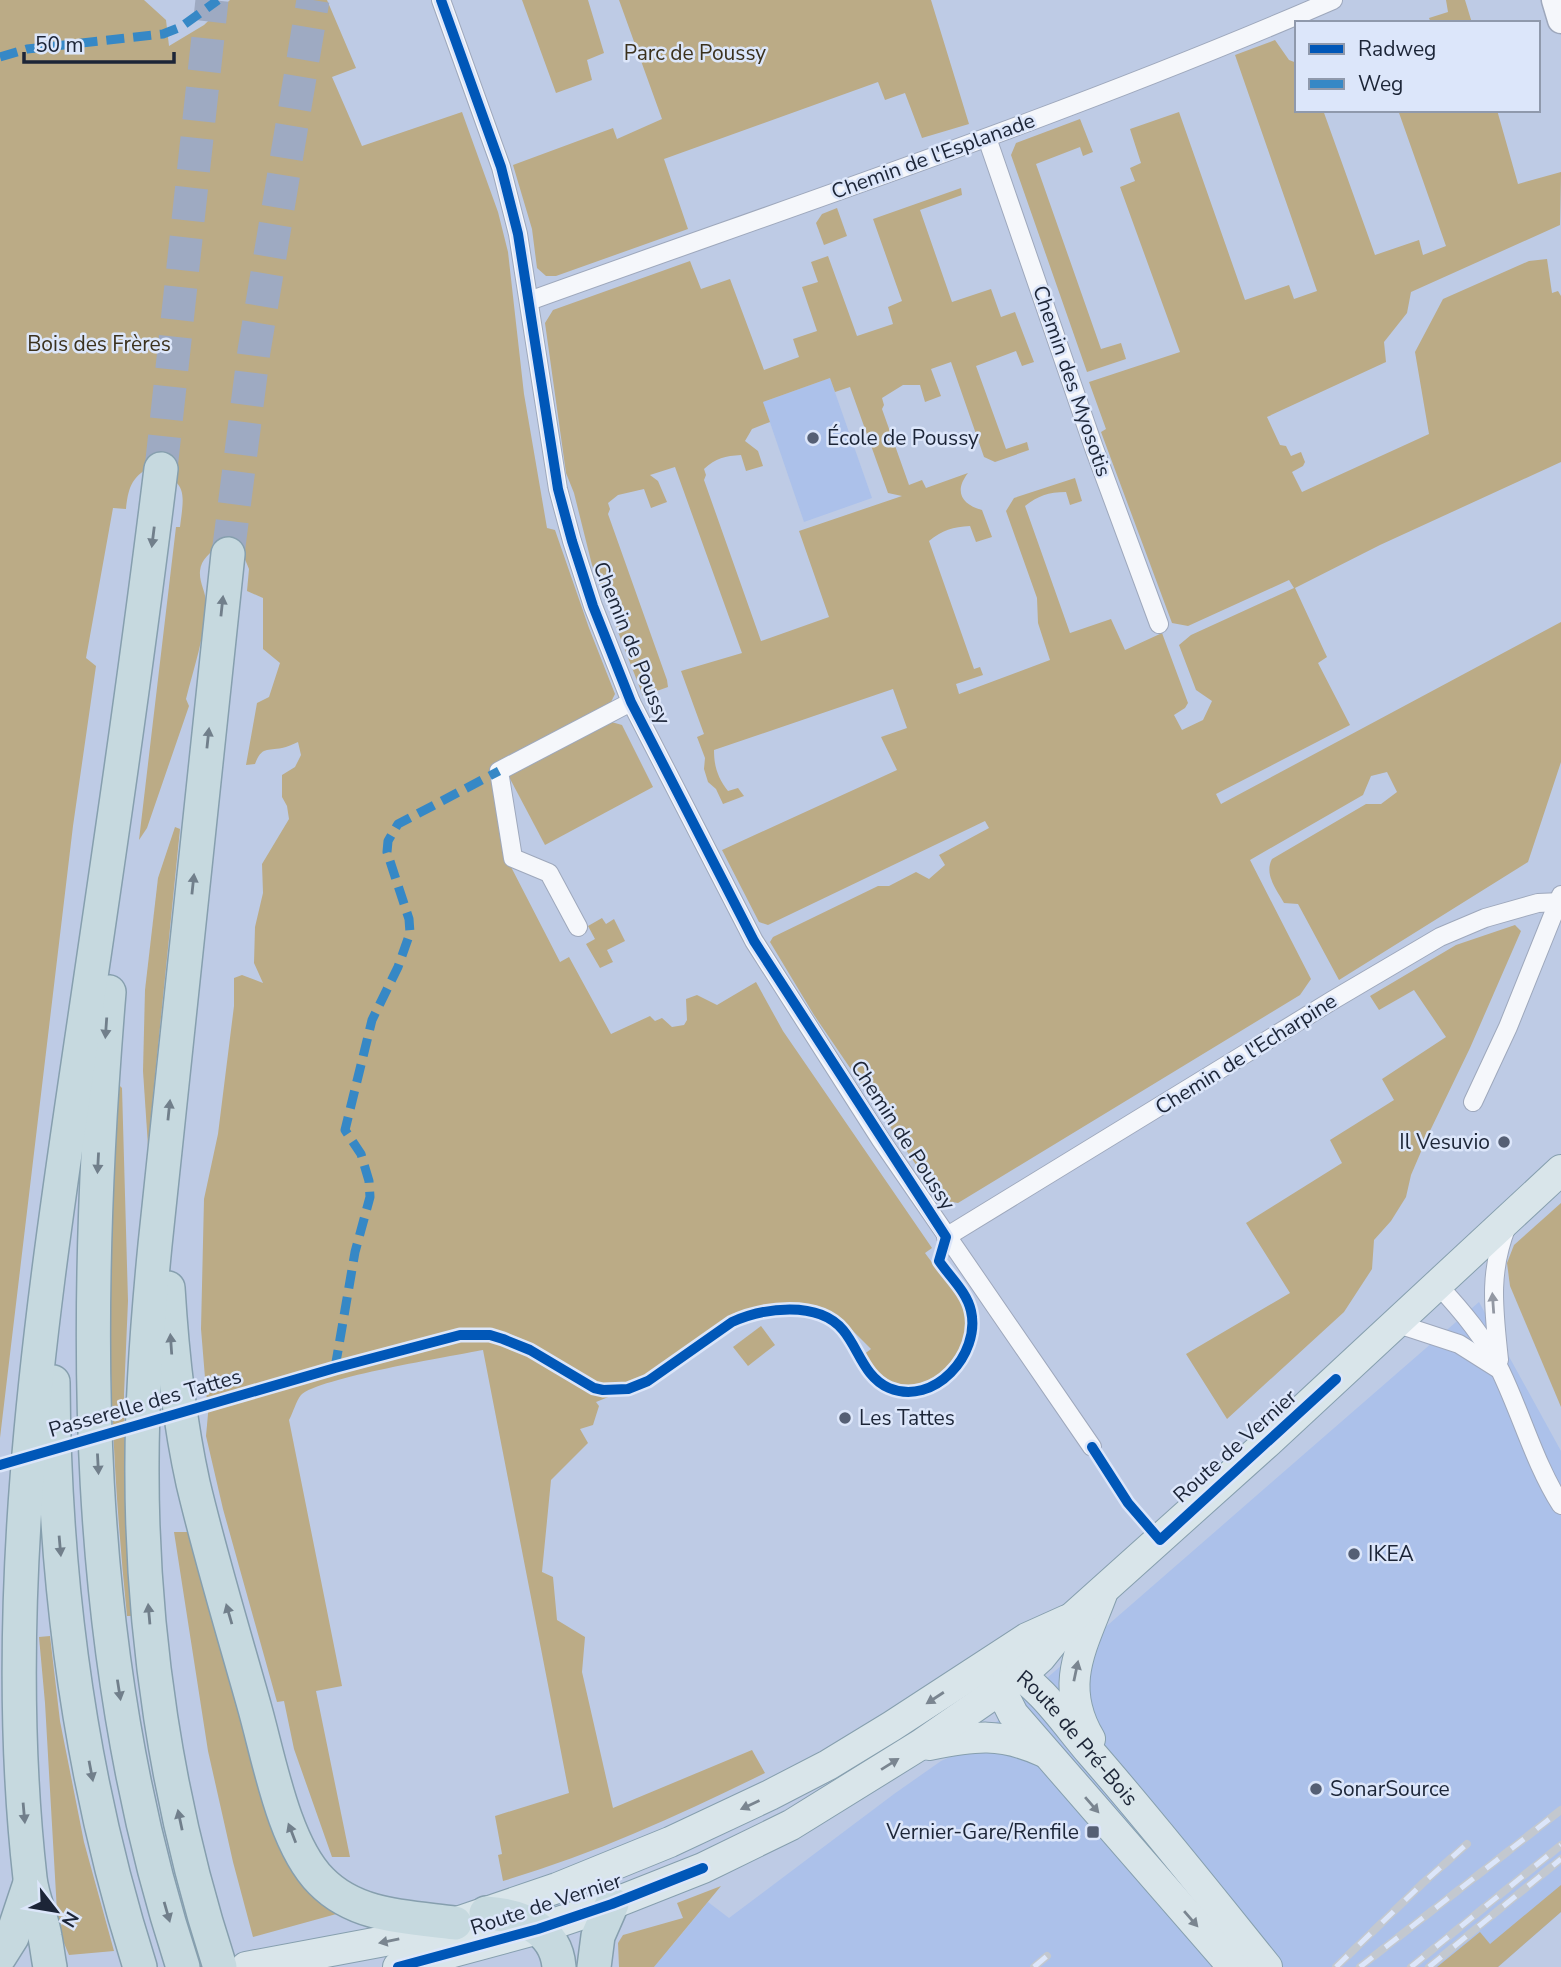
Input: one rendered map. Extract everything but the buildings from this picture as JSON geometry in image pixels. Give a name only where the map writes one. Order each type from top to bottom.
[{"type":"highway","points":[[50,1967],[45,1936],[30,1883],[17,1721],[16,1611],[23,1503],[53,1233],[140,643],[161,469]]},
{"type":"highway","points":[[220,1967],[196,1887],[163,1731],[149,1624],[142,1515],[142,1461],[145,1352],[161,1178],[228,554]]},
{"type":"highway","points":[[140,643],[101,1095],[95,1236],[95,1405],[103,1552],[120,1695],[149,1842],[183,1967]]},
{"type":"highway","points":[[161,1178],[173,1364],[193,1480],[288,1824],[312,1870],[329,1889],[345,1900],[388,1915],[455,1923]]},
{"type":"highway","points":[[53,1233],[56,1487],[70,1647],[96,1799],[112,1869],[140,1967]]},
{"type":"highway","points":[[0,1956],[12,1937],[30,1883]]},
{"type":"highway","points":[[196,1887],[231,1967]]},
{"type":"highway","points":[[594,1967],[598,1937],[612,1904]]},
{"type":"highway","points":[[486,1913],[513,1916],[531,1923],[553,1945],[559,1967]]},
{"type":"main road","name":"Route de Vernier","points":[[398,1967],[538,1929],[612,1904],[703,1868],[791,1825],[918,1747],[1011,1683],[1041,1657],[1073,1617],[1561,1170]]},
{"type":"main road","points":[[1104,1591],[1080,1655],[1073,1695],[1079,1720],[1113,1778]]},
{"type":"main road","name":"Route de Vernier","points":[[246,1967],[422,1934],[557,1888],[670,1842],[828,1765],[1027,1638],[1073,1617]]},
{"type":"main road","name":"Route de Pré-Bois","points":[[992,1661],[1011,1683],[1113,1778],[1267,1967]]},
{"type":"main road","name":"Route de Pré-Bois","points":[[1011,1683],[1013,1714],[1233,1967]]},
{"type":"main road","points":[[918,1747],[968,1737],[992,1736],[1029,1745],[1047,1754],[1070,1753],[1083,1758],[1113,1778]]},
{"type":"street","name":"Chemin de Poussy","points":[[440,0],[501,167],[518,234],[558,489],[593,606],[631,702],[754,941],[946,1237],[1019,1339],[1091,1447]]},
{"type":"street","name":"Chemin de l'Esplanade","points":[[529,301],[987,138],[1334,0]]},
{"type":"street","points":[[1555,0],[1561,20]]},
{"type":"street","name":"Chemin des Myosotis","points":[[987,138],[1094,448],[1159,624]]},
{"type":"street","points":[[578,926],[549,873],[513,858],[499,771],[631,702]]},
{"type":"street","points":[[1473,1102],[1508,1027],[1560,900]]},
{"type":"street","name":"Chemin de l'Echarpine","points":[[946,1237],[1440,937],[1485,918],[1560,900]]},
{"type":"street","points":[[1501,1371],[1492,1293],[1495,1262],[1511,1216]]},
{"type":"street","points":[[1437,1284],[1460,1308],[1484,1341],[1501,1371],[1525,1430],[1561,1505]]},
{"type":"street","points":[[1395,1323],[1459,1344],[1501,1371]]},
{"type":"shaded area","name":"École de Poussy","points":[[830,378],[872,498],[804,522],[763,402]]},
{"type":"shaded area","points":[[1479,1302],[1561,1451],[1561,1912],[1498,1967],[654,1967],[708,1902],[729,1918],[894,1794],[941,1761],[963,1751]]},
{"type":"green space","name":"Bois des Frères","points":[[0,0],[144,0],[166,20],[169,46],[204,25],[230,0],[327,0],[356,68],[332,77],[362,146],[462,112],[498,212],[508,252],[524,394],[547,528],[555,530],[615,694],[610,704],[495,763],[509,863],[560,962],[569,957],[611,1034],[650,1016],[655,1021],[662,1018],[672,1027],[684,1025],[687,1020],[686,999],[697,995],[717,1005],[756,982],[783,1031],[932,1248],[925,1253],[965,1311],[963,1341],[956,1355],[933,1379],[919,1385],[904,1387],[889,1383],[881,1377],[863,1355],[871,1349],[847,1325],[842,1329],[817,1315],[803,1311],[774,1310],[732,1322],[648,1381],[596,1402],[599,1406],[593,1425],[580,1429],[588,1443],[551,1480],[542,1572],[553,1577],[557,1620],[585,1637],[582,1672],[613,1808],[752,1750],[765,1773],[636,1833],[503,1881],[498,1855],[502,1854],[495,1816],[569,1793],[483,1350],[416,1362],[312,1388],[301,1395],[289,1420],[342,1686],[316,1691],[350,1857],[332,1857],[294,1749],[284,1701],[277,1702],[223,1509],[206,1436],[208,1414],[201,1329],[204,1199],[218,1134],[234,1006],[234,978],[242,975],[263,983],[254,963],[255,927],[263,893],[262,864],[289,819],[282,797],[282,775],[295,767],[301,755],[298,742],[284,748],[266,750],[260,754],[255,764],[246,765],[257,703],[269,697],[280,663],[263,649],[263,598],[247,591],[249,569],[244,557],[219,546],[206,557],[200,571],[206,599],[205,615],[186,699],[189,706],[147,828],[139,840],[176,527],[180,527],[183,503],[181,488],[177,483],[149,468],[138,476],[132,485],[126,509],[113,508],[86,658],[96,666],[73,826],[0,1438]]},
{"type":"green space","name":"Parc de Poussy","points":[[522,0],[588,0],[604,53],[587,60],[592,80],[556,93]]},
{"type":"green space","points":[[619,0],[931,0],[969,124],[922,138],[905,93],[885,100],[878,82],[664,159],[688,229],[556,276],[546,276],[537,268],[532,229],[513,165],[613,128],[617,139],[662,119]]},
{"type":"green space","points":[[1446,0],[1465,0],[1471,21],[1430,21],[1429,18],[1448,12]]},
{"type":"green space","points":[[1275,40],[1289,60],[1295,62],[1295,112],[1324,112],[1375,255],[1419,240],[1423,255],[1446,246],[1399,112],[1498,112],[1518,184],[1561,172],[1560,225],[1411,292],[1407,313],[1384,342],[1386,362],[1267,417],[1280,445],[1286,446],[1291,456],[1301,452],[1305,462],[1292,472],[1302,492],[1429,434],[1415,352],[1443,299],[1529,261],[1547,259],[1552,293],[1558,291],[1561,296],[1561,462],[1380,545],[1295,588],[1327,657],[1318,663],[1350,725],[1216,794],[1221,804],[1561,622],[1561,762],[1528,862],[1339,980],[1298,904],[1284,903],[1269,870],[1272,859],[1366,804],[1381,804],[1397,792],[1387,772],[1371,776],[1363,795],[1250,860],[1311,979],[1300,995],[958,1203],[940,1200],[814,1015],[770,942],[773,937],[878,886],[889,886],[916,872],[929,879],[945,865],[939,855],[989,828],[985,821],[768,925],[759,922],[722,850],[897,770],[881,737],[907,728],[893,689],[714,750],[719,777],[728,791],[738,788],[744,796],[723,804],[716,789],[708,782],[704,769],[705,758],[697,737],[704,734],[681,671],[742,653],[675,467],[650,475],[658,481],[667,502],[651,508],[644,489],[618,495],[608,503],[608,514],[667,680],[668,687],[643,696],[592,565],[574,493],[566,473],[545,323],[553,310],[690,261],[701,289],[730,279],[764,370],[799,357],[793,339],[817,331],[802,287],[818,282],[811,262],[828,256],[857,336],[893,324],[888,307],[902,301],[873,219],[961,188],[962,195],[920,210],[952,302],[991,289],[1001,317],[1015,312],[1034,362],[1022,366],[1016,351],[976,366],[1006,449],[1027,442],[1029,450],[995,462],[984,457],[951,362],[931,369],[941,396],[925,402],[920,385],[903,385],[882,398],[882,409],[909,485],[922,480],[926,488],[968,473],[961,486],[962,496],[969,504],[982,510],[992,537],[976,542],[970,526],[948,530],[929,541],[974,669],[980,667],[983,675],[956,684],[959,694],[1050,660],[1038,623],[1037,598],[1006,511],[1014,498],[1075,478],[1082,501],[1070,505],[1066,492],[1060,492],[1044,495],[1025,506],[1070,633],[1111,619],[1125,650],[1162,633],[1188,703],[1174,715],[1182,730],[1203,720],[1212,701],[1196,690],[1179,645],[1191,635],[1294,588],[1289,580],[1188,626],[1172,623],[1101,432],[1106,429],[1089,382],[1180,352],[1120,187],[1135,181],[1130,168],[1141,163],[1130,129],[1179,112],[1245,300],[1289,285],[1294,299],[1317,291],[1235,55]],"holes":[[[830,378],[835,392],[850,387],[888,493],[902,496],[799,531],[829,617],[761,641],[704,480],[704,469],[721,458],[741,455],[746,471],[763,466],[758,451],[745,441],[752,429],[770,422],[763,402]]]},
{"type":"green space","points":[[1080,119],[1093,152],[1083,156],[1080,147],[1036,164],[1101,349],[1121,343],[1126,359],[1087,372],[1011,155],[1016,143]]},
{"type":"green space","points":[[837,208],[847,236],[824,245],[816,223],[822,214]]},
{"type":"green space","points":[[608,721],[622,725],[653,787],[545,845],[507,773]]},
{"type":"green space","points":[[175,827],[180,829],[148,1146],[143,1071],[145,990],[158,878]]},
{"type":"green space","points":[[602,918],[606,924],[614,919],[625,941],[607,950],[613,962],[600,968],[586,944],[595,939],[588,926]]},
{"type":"green space","points":[[1515,925],[1521,931],[1429,1133],[1411,1175],[1406,1197],[1391,1221],[1374,1240],[1372,1269],[1344,1312],[1227,1419],[1186,1354],[1290,1293],[1246,1223],[1342,1163],[1330,1140],[1394,1100],[1382,1079],[1446,1037],[1414,990],[1379,1010],[1370,996],[1456,945]]},
{"type":"green space","points":[[118,1084],[122,1088],[128,1301],[124,1394],[126,1530],[132,1616],[127,1616],[122,1564],[111,1357],[111,1201]]},
{"type":"green space","points":[[1561,1203],[1561,1407],[1510,1286],[1507,1263],[1514,1245]]},
{"type":"green space","points":[[761,1326],[775,1345],[748,1366],[733,1347]]},
{"type":"green space","points":[[174,1532],[194,1532],[276,1829],[340,1913],[253,1937],[208,1751]]},
{"type":"green space","points":[[50,1636],[60,1721],[84,1842],[114,1951],[69,1955],[58,1929],[39,1637]]},
{"type":"green space","points":[[1561,1885],[1561,1912],[1498,1967],[1437,1967],[1480,1932],[1490,1944]]},
{"type":"green space","points":[[721,1886],[654,1967],[619,1967],[618,1943],[623,1935],[683,1918],[677,1903]]},
{"type":"tunnel","points":[[161,469],[212,0]]},
{"type":"tunnel","points":[[228,554],[254,351],[313,0]]},
{"type":"railway","points":[[1360,1967],[1561,1810]]},
{"type":"railway","points":[[1336,1967],[1467,1844]]},
{"type":"railway","points":[[1411,1967],[1561,1845]]},
{"type":"railway","points":[[1429,1967],[1561,1859]]},
{"type":"railway","points":[[1034,1967],[1047,1956]]},
{"type":"marked path","points":[[0,57],[27,49],[163,34],[181,27],[218,0]]},
{"type":"marked path","points":[[335,1368],[355,1252],[370,1197],[369,1181],[361,1154],[345,1130],[372,1020],[398,967],[410,933],[409,919],[387,852],[388,841],[398,824],[499,771]]},
{"type":"cycle path","name":"Passerelle des Tattes","points":[[0,1465],[335,1368],[460,1335],[490,1335],[503,1339],[530,1350],[594,1388],[603,1390],[628,1389],[648,1381],[732,1322],[774,1310],[805,1311],[832,1320],[849,1337],[874,1377],[889,1388],[906,1392],[922,1390],[951,1373],[969,1344],[972,1327],[969,1304],[939,1261],[946,1237],[754,941],[631,702],[593,606],[558,489],[518,234],[501,167],[441,0]]},
{"type":"cycle path","points":[[1092,1447],[1128,1503],[1160,1540],[1336,1379]]},
{"type":"cycle path","points":[[398,1967],[538,1929],[612,1904],[703,1868]]},
{"type":"place","name":"École de Poussy","points":[[813,438]]},
{"type":"place","name":"Il Vesuvio","points":[[1504,1142]]},
{"type":"place","name":"Les Tattes","points":[[845,1418]]},
{"type":"place","name":"IKEA","points":[[1354,1554]]},
{"type":"place","name":"SonarSource","points":[[1316,1789]]},
{"type":"place","name":"Vernier-Gare/Renfile","points":[[1093,1832]]}]
